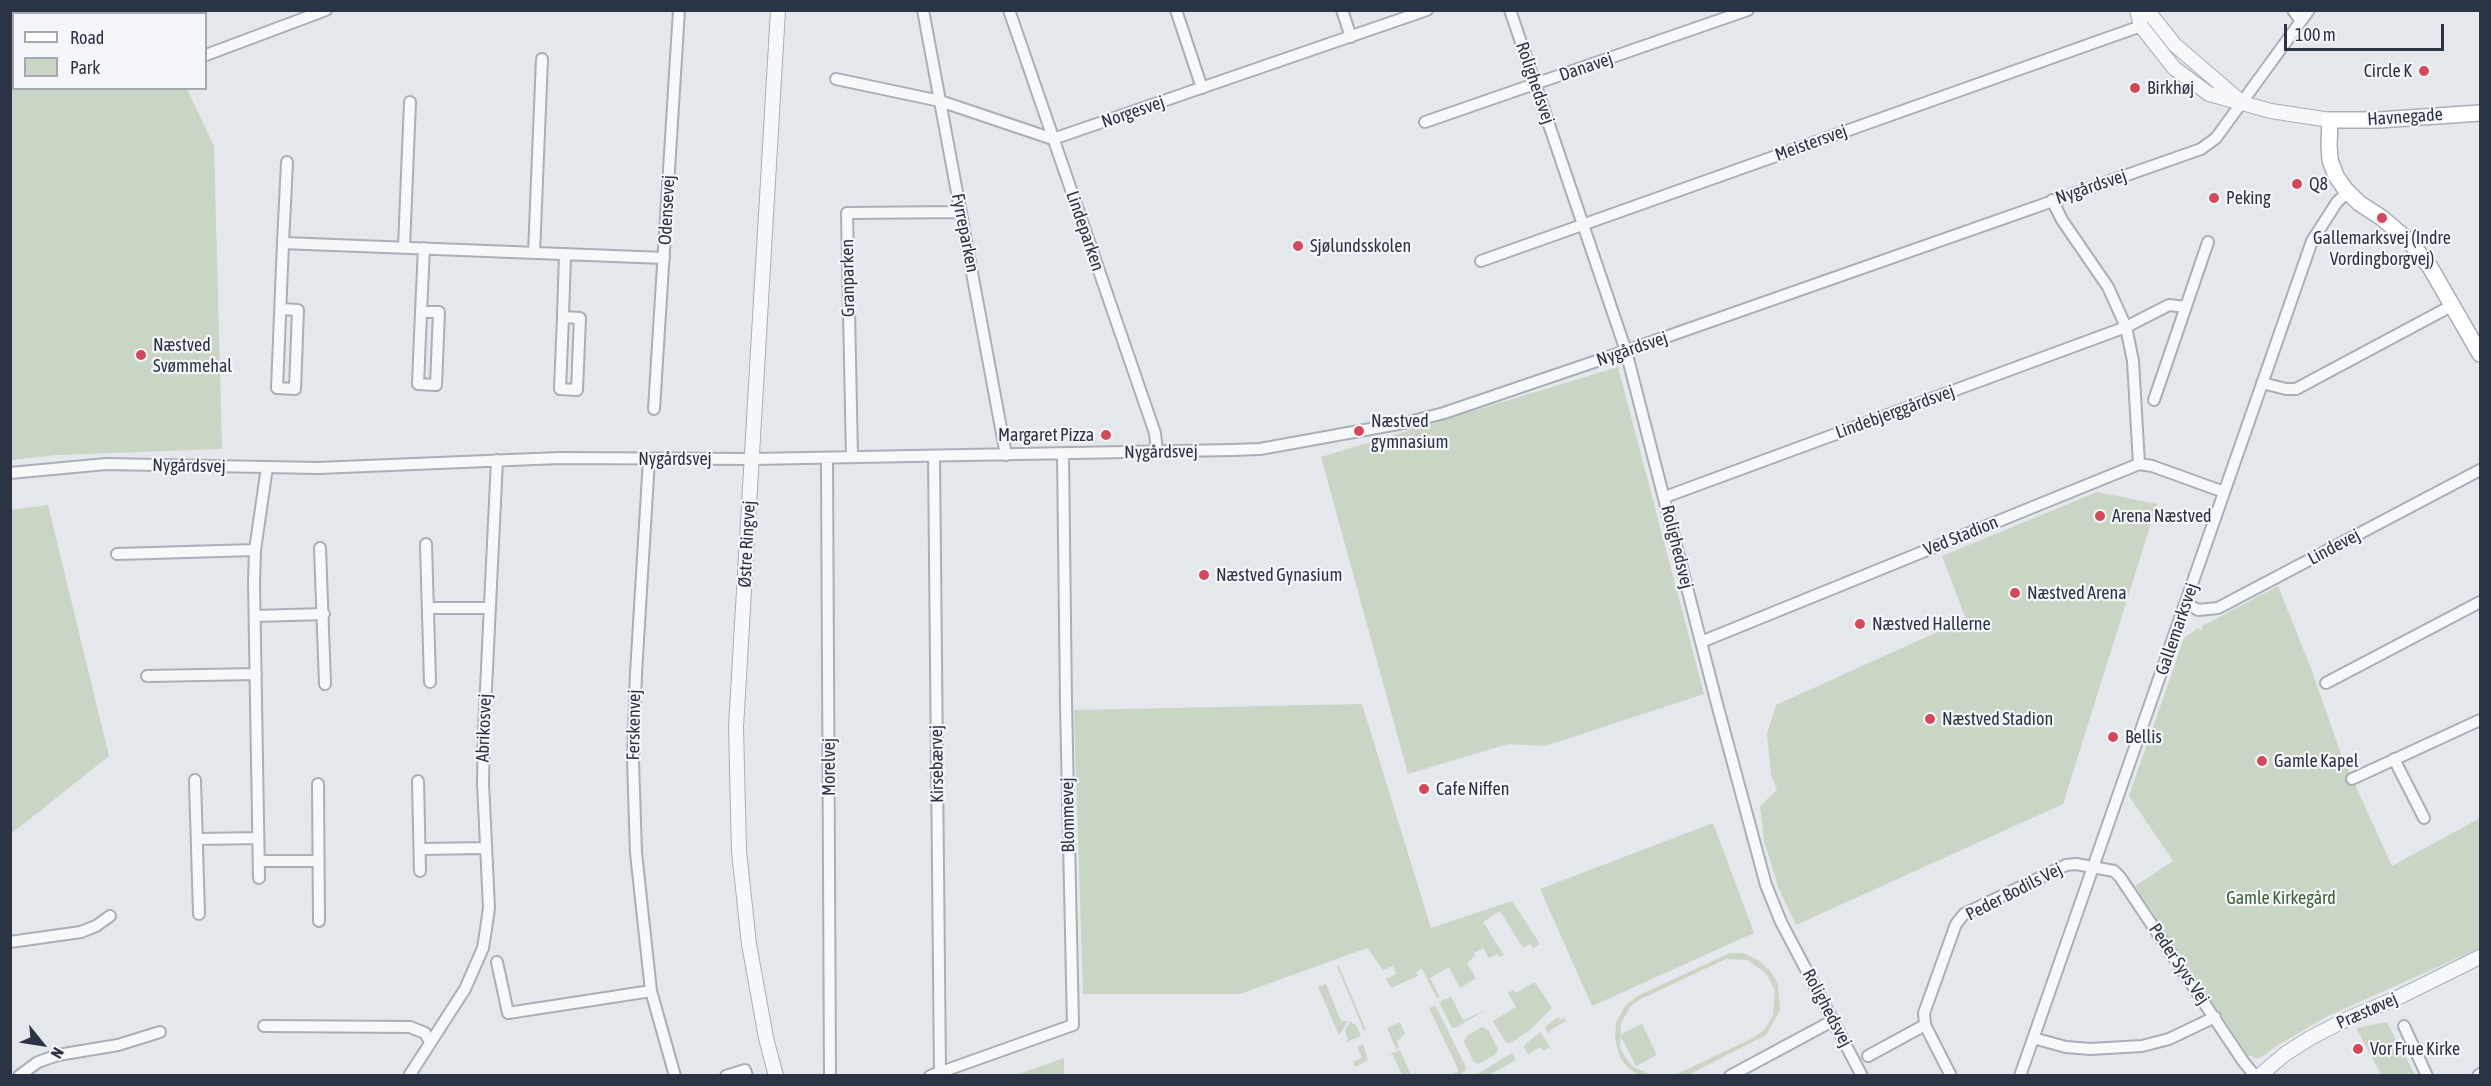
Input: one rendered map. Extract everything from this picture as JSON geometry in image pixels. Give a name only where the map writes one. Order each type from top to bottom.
[{"type":"main road","name":"Havnegade","points":[[2330,120],[2379,120],[2481,113]]},
{"type":"main road","points":[[2330,120],[2330,160],[2336,176],[2348,192],[2409,241],[2430,267],[2481,354]]},
{"type":"street","points":[[207,55],[326,10]]},
{"type":"street","name":"Odensevej","points":[[654,408],[679,10]]},
{"type":"street","name":"Østre Ringvej","points":[[776,1076],[749,944],[739,851],[736,727],[778,10]]},
{"type":"street","name":"Fyrreparken","points":[[923,10],[1006,455]]},
{"type":"street","name":"Lindeparken","points":[[1009,10],[1155,433],[1157,452]]},
{"type":"street","points":[[1176,10],[1203,88]]},
{"type":"street","points":[[1342,10],[1351,37]]},
{"type":"street","name":"Norgesvej","points":[[1053,139],[1427,10]]},
{"type":"street","name":"Rolighedsvej","points":[[1510,10],[1626,351],[1766,885],[1781,922],[1862,1076]]},
{"type":"street","name":"Danavej","points":[[1425,122],[1748,10]]},
{"type":"street","points":[[2137,10],[2141,26],[2174,68],[2209,94],[2271,111],[2330,120]]},
{"type":"street","points":[[2147,10],[2175,45],[2243,103]]},
{"type":"street","points":[[2293,10],[2300,20]]},
{"type":"street","name":"Nygårdsvej","points":[[10,473],[106,464],[354,467],[560,458],[752,459],[1260,449],[1409,422],[1444,413],[1626,351],[2201,149],[2216,138],[2309,10]]},
{"type":"street","name":"Meistersvej","points":[[1481,261],[2141,26]]},
{"type":"street","points":[[534,253],[542,59]]},
{"type":"street","points":[[836,79],[940,101],[1053,139]]},
{"type":"street","points":[[404,248],[410,102]]},
{"type":"street","points":[[281,309],[298,310],[295,389],[277,388],[287,162]]},
{"type":"street","name":"Gallemarksvej","points":[[2020,1076],[2312,241],[2337,202],[2348,192]]},
{"type":"street","points":[[2052,200],[2062,220],[2108,287],[2126,327],[2133,361],[2139,464],[2152,466],[2224,492]]},
{"type":"street","name":"Granparken","points":[[852,457],[847,213],[961,212]]},
{"type":"street","points":[[283,243],[664,258]]},
{"type":"street","points":[[2154,400],[2208,243]]},
{"type":"street","points":[[421,312],[439,312],[436,384],[418,384],[421,312],[424,248]]},
{"type":"street","points":[[562,317],[580,318],[577,390],[560,390],[562,317],[565,254]]},
{"type":"street","name":"Lindebjerggårdsvej","points":[[1665,497],[2126,327],[2169,305],[2186,307]]},
{"type":"street","points":[[2262,383],[2296,389],[2453,305]]},
{"type":"street","name":"Blommevej","points":[[935,1074],[1073,1025],[1066,703],[1064,454]]},
{"type":"street","name":"Kirsebærvej","points":[[934,456],[935,1074]]},
{"type":"street","name":"Morelvej","points":[[827,458],[830,1076]]},
{"type":"street","name":"Ferskenvej","points":[[650,459],[636,673],[633,760],[636,853],[651,991],[675,1076]]},
{"type":"street","name":"Abrikosvej","points":[[409,1076],[465,989],[483,948],[489,908],[485,848],[483,730],[497,460]]},
{"type":"street","name":"Ved Stadion","points":[[1701,642],[2139,464]]},
{"type":"street","points":[[259,878],[255,550],[267,467]]},
{"type":"street","name":"Lindevej","points":[[2186,603],[2198,610],[2218,608],[2481,470]]},
{"type":"street","points":[[426,544],[430,682]]},
{"type":"street","points":[[320,548],[325,684]]},
{"type":"street","points":[[117,554],[255,550]]},
{"type":"street","points":[[2326,683],[2481,602]]},
{"type":"street","points":[[428,608],[490,608]]},
{"type":"street","points":[[255,616],[324,614]]},
{"type":"street","points":[[147,676],[256,674]]},
{"type":"street","points":[[2352,778],[2481,720]]},
{"type":"street","points":[[2394,759],[2424,818]]},
{"type":"street","points":[[195,780],[199,914]]},
{"type":"street","points":[[418,781],[420,871]]},
{"type":"street","points":[[318,784],[319,921]]},
{"type":"street","points":[[197,839],[258,838]]},
{"type":"street","points":[[420,849],[485,848]]},
{"type":"street","points":[[259,861],[318,861]]},
{"type":"street","name":"Peder Bodils Vej","points":[[1924,1025],[1924,1013],[1956,924],[1964,914],[2066,866],[2076,864],[2094,867]]},
{"type":"street","name":"Peder Syvs Vej","points":[[2094,867],[2114,871],[2120,877],[2243,1061],[2257,1076]]},
{"type":"street","points":[[10,942],[81,932],[96,926],[110,916]]},
{"type":"street","name":"Præstøvej","points":[[2257,1076],[2285,1054],[2347,1018],[2399,997],[2481,957]]},
{"type":"street","points":[[497,962],[508,1013],[651,991]]},
{"type":"street","points":[[2033,1038],[2066,1047],[2090,1049],[2142,1046],[2169,1039],[2215,1017]]},
{"type":"street","points":[[1730,1076],[1834,1020]]},
{"type":"street","points":[[1868,1056],[1924,1025],[1951,1076]]},
{"type":"street","points":[[264,1026],[411,1027],[424,1033],[430,1042]]},
{"type":"street","points":[[2404,1026],[2427,1076]]},
{"type":"street","points":[[19,1076],[38,1062],[58,1055],[118,1045],[160,1032]]},
{"type":"street","points":[[726,1076],[745,1070],[747,1076]]},
{"type":"green space","points":[[10,11],[149,11],[12,12],[12,90],[187,90],[214,146],[222,449],[57,455],[11,460]]},
{"type":"green space","points":[[1618,367],[1704,694],[1545,746],[1508,744],[1408,774],[1321,457]]},
{"type":"green space","name":"Næstved Stadion","points":[[2097,492],[2157,504],[2063,804],[1796,925],[1779,889],[1764,841],[1760,806],[1777,790],[1771,775],[1767,734],[1776,705],[1966,619],[1942,556]]},
{"type":"green space","points":[[48,505],[109,756],[11,834],[11,510]]},
{"type":"green space","name":"Gamle Kirkegård","points":[[2278,586],[2312,671],[2341,754],[2392,866],[2480,818],[2480,948],[2326,1017],[2258,1059],[2248,1055],[2135,886],[2173,861],[2129,796],[2184,638],[2198,628],[2202,631],[2202,626]]},
{"type":"green space","points":[[1362,704],[1431,928],[1512,901],[1540,944],[1533,948],[1530,944],[1523,948],[1500,911],[1483,922],[1504,955],[1499,957],[1497,954],[1489,958],[1483,948],[1474,953],[1475,956],[1467,963],[1476,978],[1460,988],[1449,967],[1430,978],[1440,997],[1437,998],[1422,969],[1416,972],[1418,976],[1391,988],[1386,979],[1396,974],[1393,966],[1383,970],[1367,948],[1240,994],[1083,994],[1074,710]]},
{"type":"green space","points":[[1713,823],[1754,933],[1592,1006],[1540,889]]},
{"type":"green space","points":[[1730,953],[1743,953],[1760,961],[1771,972],[1778,984],[1780,1011],[1766,1035],[1688,1075],[1675,1075],[1755,1037],[1765,1029],[1773,1015],[1775,991],[1766,973],[1747,960],[1726,959],[1639,1000],[1631,1006],[1621,1023],[1620,1047],[1633,1067],[1652,1075],[1639,1075],[1628,1068],[1620,1058],[1615,1039],[1616,1023],[1625,1006],[1637,996]]},
{"type":"green space","points":[[1339,966],[1366,1030],[1364,1031],[1337,967]]},
{"type":"green space","points":[[1535,982],[1552,1008],[1531,1029],[1511,1043],[1506,1043],[1493,1021],[1516,1007],[1508,993],[1513,990],[1516,993]]},
{"type":"green space","points":[[1326,984],[1341,1021],[1348,1021],[1339,1035],[1318,987]]},
{"type":"green space","points":[[1451,997],[1463,1020],[1486,1010],[1452,1028],[1439,1002]]},
{"type":"green space","points":[[1435,1005],[1466,1067],[1465,1071],[1458,1075],[1450,1075],[1459,1071],[1429,1008]]},
{"type":"green space","points":[[1558,1017],[1566,1021],[1549,1031],[1550,1033],[1547,1032],[1545,1027]]},
{"type":"green space","points":[[1350,1021],[1357,1026],[1361,1036],[1344,1043],[1348,1039],[1345,1031]]},
{"type":"green space","points":[[1400,1022],[1405,1034],[1397,1041],[1399,1048],[1396,1049],[1387,1028]]},
{"type":"green space","points":[[2387,1022],[2415,1075],[2379,1075],[2381,1074],[2356,1028]]},
{"type":"green space","points":[[1642,1024],[1657,1055],[1636,1066],[1620,1035]]},
{"type":"green space","points":[[1482,1027],[1489,1031],[1498,1049],[1495,1055],[1478,1064],[1473,1061],[1464,1041],[1468,1035]]},
{"type":"green space","points":[[1540,1032],[1550,1047],[1543,1051],[1540,1047],[1528,1054],[1523,1046]]},
{"type":"green space","points":[[1363,1044],[1368,1060],[1355,1067],[1353,1062],[1362,1057],[1357,1047]]},
{"type":"green space","points":[[1400,1050],[1411,1075],[1402,1075],[1393,1055],[1388,1055]]},
{"type":"green space","points":[[1512,1053],[1516,1060],[1489,1075],[1476,1075]]},
{"type":"green space","points":[[1064,1058],[1064,1074],[1016,1075]]},
{"type":"place","name":"Circle K","points":[[2424,71]]},
{"type":"place","name":"Birkhøj","points":[[2135,88]]},
{"type":"place","name":"Q8","points":[[2297,184]]},
{"type":"place","name":"Peking","points":[[2214,198]]},
{"type":"place","name":"Gallemarksvej (Indre Vordingborgvej)","points":[[2382,218]]},
{"type":"place","name":"Sjølundsskolen","points":[[1298,246]]},
{"type":"place","name":"Næstved Svømmehal","points":[[141,355]]},
{"type":"place","name":"Næstved gymnasium","points":[[1359,431]]},
{"type":"place","name":"Margaret Pizza","points":[[1106,435]]},
{"type":"place","name":"Arena Næstved","points":[[2100,516]]},
{"type":"place","name":"Næstved Gynasium","points":[[1204,575]]},
{"type":"place","name":"Næstved Arena","points":[[2015,593]]},
{"type":"place","name":"Næstved Hallerne","points":[[1860,624]]},
{"type":"place","name":"Næstved Stadion","points":[[1930,719]]},
{"type":"place","name":"Bellis","points":[[2113,737]]},
{"type":"place","name":"Gamle Kapel","points":[[2262,761]]},
{"type":"place","name":"Cafe Niffen","points":[[1424,789]]},
{"type":"place","name":"Vor Frue Kirke","points":[[2358,1049]]}]
